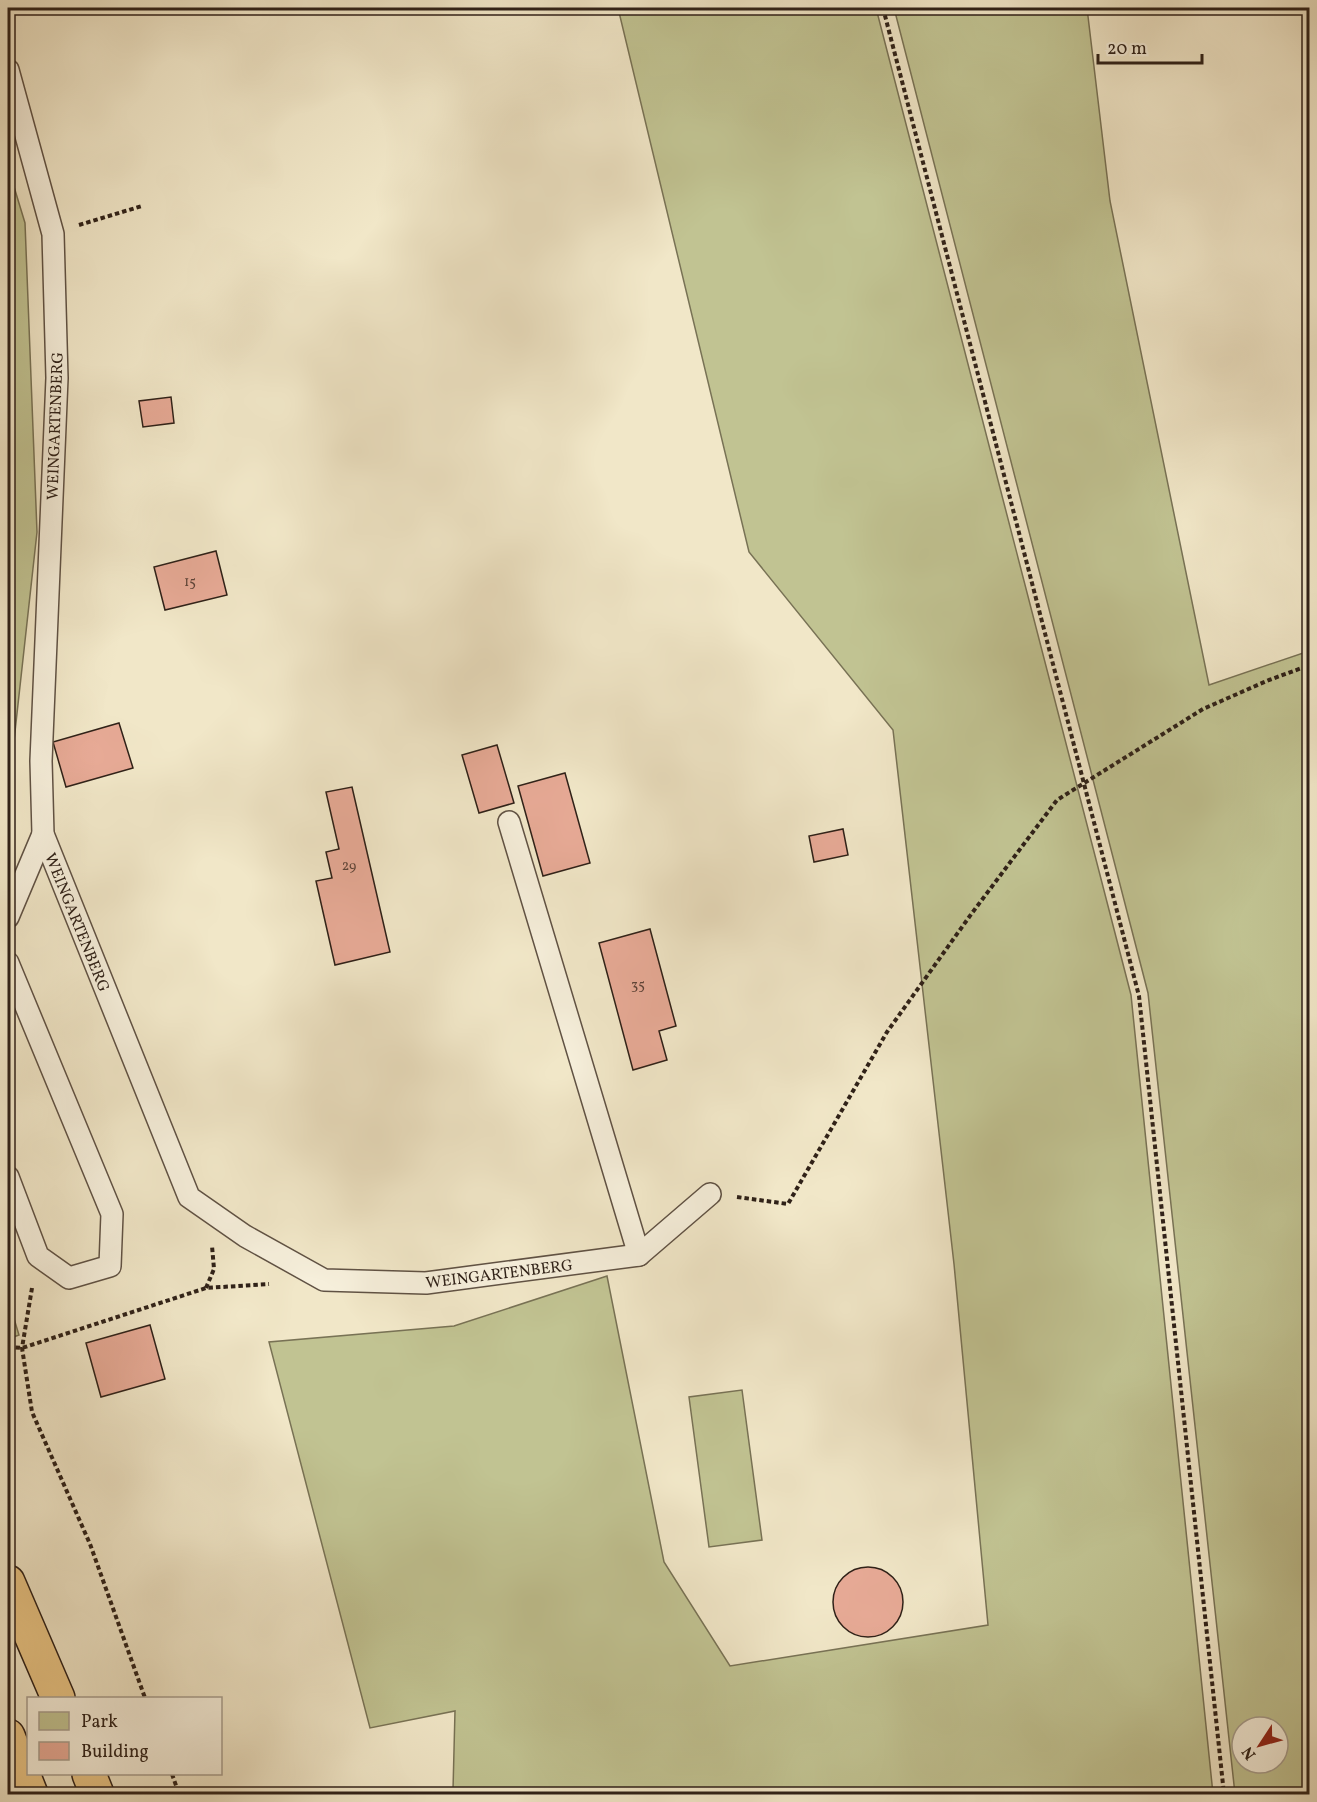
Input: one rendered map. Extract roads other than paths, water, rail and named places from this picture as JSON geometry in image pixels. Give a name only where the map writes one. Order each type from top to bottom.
[{"type":"highway","points":[[8,1582],[58,1697]]},
{"type":"highway","points":[[8,1736],[31,1794]]},
{"type":"highway","points":[[90,1775],[97,1794]]},
{"type":"lane","name":"WEINGARTENBERG","points":[[8,70],[53,234],[57,378],[41,761],[42,834],[189,1197],[245,1236],[324,1280],[426,1283],[639,1256]]},
{"type":"lane","points":[[509,822],[639,1256],[710,1194]]},
{"type":"lane","points":[[8,918],[42,834]]},
{"type":"lane","points":[[8,963],[112,1214],[110,1266],[69,1278],[38,1256],[8,1177]]}]
